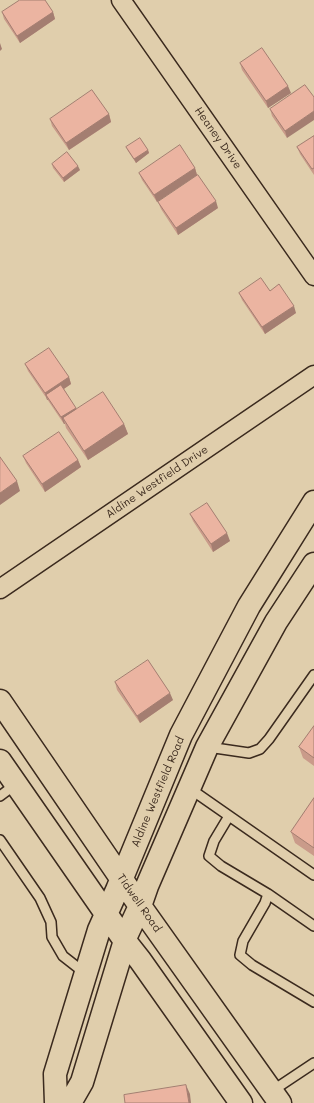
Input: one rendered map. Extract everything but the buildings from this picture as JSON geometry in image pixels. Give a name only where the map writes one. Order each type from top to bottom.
[{"type":"main road","name":"Aldine Westfield Road","points":[[56,1103],[55,1074],[99,930],[182,735],[249,606],[314,502]]},
{"type":"main road","points":[[70,1103],[82,1082],[127,934],[207,747],[276,622],[314,564]]},
{"type":"main road","points":[[249,606],[276,622]]},
{"type":"main road","name":"Tidwell Road","points":[[0,701],[140,906],[276,1097]]},
{"type":"main road","points":[[0,761],[8,790],[106,914],[241,1103]]},
{"type":"street","name":"Heaney Drive","points":[[121,0],[314,276]]},
{"type":"street","name":"Aldine Westfield Drive","points":[[0,589],[314,375]]},
{"type":"lane","points":[[207,747],[249,753],[260,749],[269,740],[314,675]]},
{"type":"lane","points":[[189,788],[314,875]]},
{"type":"lane","points":[[229,816],[214,841],[209,856],[221,866],[268,894],[314,926]]},
{"type":"lane","points":[[0,840],[40,898],[51,922],[52,937],[63,956],[86,975]]},
{"type":"lane","points":[[268,894],[265,903],[243,941],[240,954],[252,965],[314,1002]]},
{"type":"lane","points":[[276,1097],[314,1063]]}]
